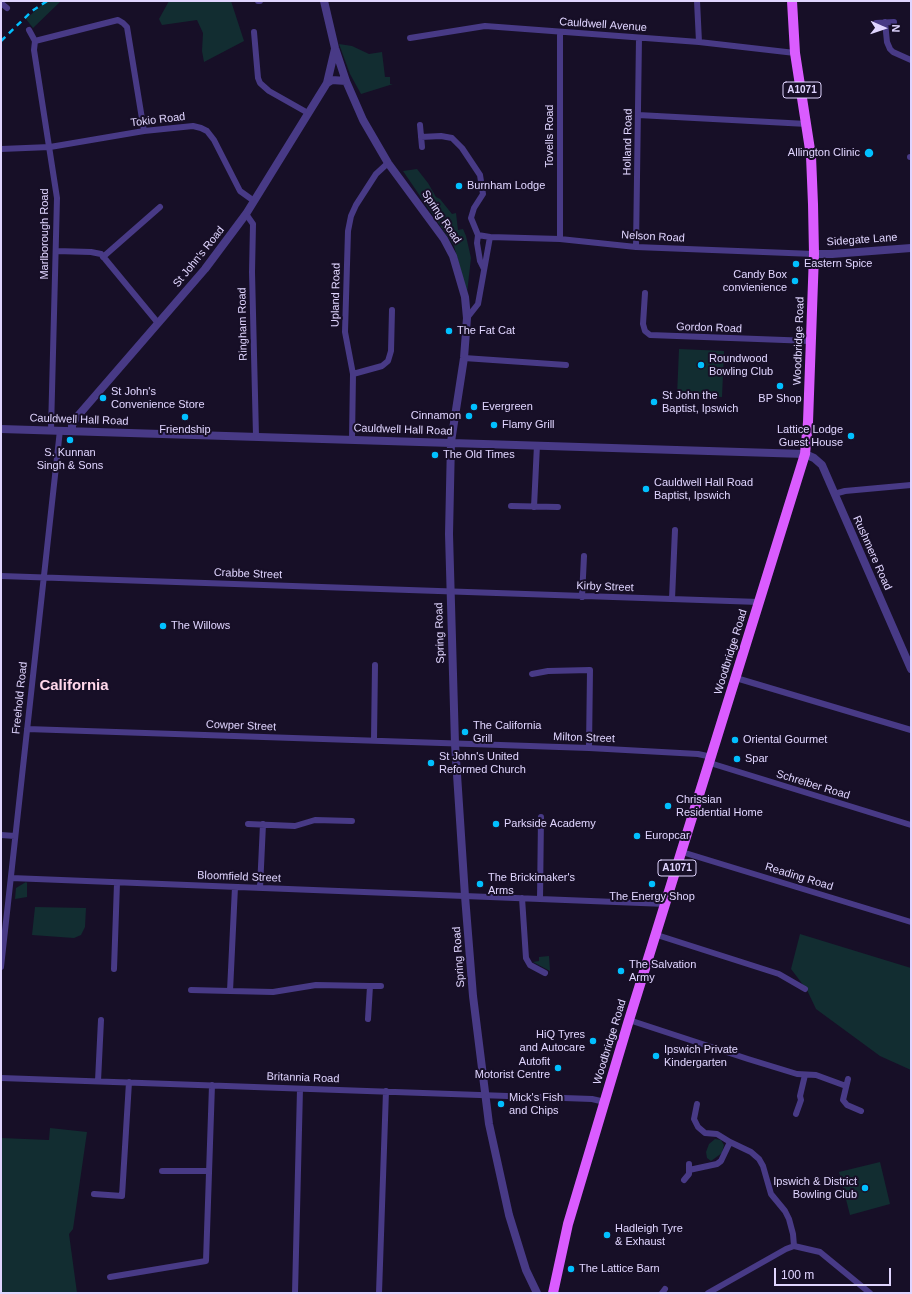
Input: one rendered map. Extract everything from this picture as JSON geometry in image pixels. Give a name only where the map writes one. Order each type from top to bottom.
[{"type":"main road","name":"Woodbridge Road","points":[[553,1293],[568,1224],[629,1020],[657,935],[804,454],[807,437],[814,254],[812,179],[807,124],[796,54],[792,1]]},
{"type":"street","name":"Spring Road","points":[[324,1],[335,48],[346,81],[363,120],[388,163],[417,200],[444,239],[453,256],[465,297],[467,318],[464,358],[451,442],[449,480],[454,744],[473,996],[484,1095],[494,1153],[509,1215],[526,1270],[537,1293]]},
{"type":"street","points":[[697,1],[699,42]]},
{"type":"street","points":[[1,3],[7,8]]},
{"type":"street","points":[[29,30],[35,41],[118,20],[124,23],[127,27],[144,131]]},
{"type":"street","points":[[885,22],[887,42],[890,49],[893,52],[911,60]]},
{"type":"street","points":[[876,23],[894,22]]},
{"type":"street","name":"Cauldwell Avenue","points":[[410,38],[485,26],[699,42],[796,54]]},
{"type":"street","points":[[254,32],[258,78],[260,83],[269,91],[308,113]]},
{"type":"street","name":"Tovells Road","points":[[560,32],[560,239]]},
{"type":"street","name":"Holland Road","points":[[636,247],[639,38]]},
{"type":"street","name":"Marlborough Road","points":[[35,41],[34,50],[57,198],[51,430]]},
{"type":"street","name":"St John's Road","points":[[72,430],[76,418],[218,253],[246,214],[327,83],[335,48]]},
{"type":"street","points":[[327,83],[332,80],[346,81]]},
{"type":"street","points":[[638,115],[807,124]]},
{"type":"street","name":"Tokio Road","points":[[1,149],[50,147],[144,131],[193,126],[207,131],[217,145],[240,191],[254,201]]},
{"type":"street","points":[[420,126],[422,147]]},
{"type":"street","points":[[421,137],[441,136],[452,138],[462,148],[480,175],[483,194],[474,208],[471,218],[478,235],[477,243],[480,261],[484,269]]},
{"type":"street","name":"Upland Road","points":[[352,439],[353,374],[345,332],[348,232],[351,216],[364,192],[380,169],[388,163]]},
{"type":"street","points":[[104,257],[160,207]]},
{"type":"street","name":"Ringham Road","points":[[246,214],[253,224],[252,272],[256,436]]},
{"type":"street","name":"Nelson Road","points":[[478,235],[490,238],[560,239],[636,247],[814,254]]},
{"type":"street","points":[[467,318],[478,306],[490,238]]},
{"type":"street","name":"Sidegate Lane","points":[[814,254],[911,248]]},
{"type":"street","points":[[56,250],[97,252],[104,257],[158,323]]},
{"type":"street","name":"Gordon Road","points":[[645,293],[644,328],[650,335],[811,341]]},
{"type":"street","points":[[353,374],[382,366],[388,360],[391,351],[392,310]]},
{"type":"street","points":[[464,358],[566,365]]},
{"type":"street","name":"Cauldwell Hall Road","points":[[1,429],[72,430],[804,454]]},
{"type":"street","name":"Freehold Road","points":[[1,967],[60,430]]},
{"type":"street","points":[[534,506],[537,446]]},
{"type":"street","name":"Rushmere Road","points":[[804,454],[814,458],[822,465],[909,656],[911,669]]},
{"type":"street","points":[[834,494],[845,491],[911,485]]},
{"type":"street","points":[[511,506],[558,507]]},
{"type":"street","points":[[672,599],[675,530]]},
{"type":"street","points":[[582,597],[584,556]]},
{"type":"street","name":"Crabbe Street","points":[[1,576],[450,592]]},
{"type":"street","name":"Kirby Street","points":[[450,592],[759,602]]},
{"type":"street","points":[[374,740],[375,665]]},
{"type":"street","points":[[532,674],[548,671],[590,670],[589,748]]},
{"type":"street","points":[[736,678],[911,730]]},
{"type":"street","name":"Cowper Street","points":[[27,729],[454,744]]},
{"type":"street","name":"Milton Street","points":[[454,744],[589,748],[698,754],[711,760]]},
{"type":"street","name":"Schreiber Road","points":[[711,760],[911,825]]},
{"type":"street","points":[[540,899],[541,817]]},
{"type":"street","points":[[248,824],[295,826],[315,820],[352,821]]},
{"type":"street","points":[[260,888],[263,824]]},
{"type":"street","points":[[1,835],[15,836]]},
{"type":"street","name":"Reading Road","points":[[682,852],[911,922]]},
{"type":"street","name":"Bloomfield Street","points":[[11,878],[666,904]]},
{"type":"street","points":[[114,969],[117,883]]},
{"type":"street","points":[[230,991],[235,887]]},
{"type":"street","points":[[522,898],[526,958],[530,965],[546,973]]},
{"type":"street","points":[[657,935],[779,974],[805,989]]},
{"type":"street","points":[[191,990],[273,992],[316,985],[381,986]]},
{"type":"street","points":[[368,1019],[370,986]]},
{"type":"street","points":[[98,1081],[101,1020]]},
{"type":"street","points":[[629,1020],[754,1061],[805,1075],[816,1075],[847,1082],[843,1096],[844,1103],[861,1111]]},
{"type":"street","points":[[796,1114],[801,1100],[800,1096],[805,1075]]},
{"type":"street","name":"Britannia Road","points":[[1,1078],[592,1099],[605,1102]]},
{"type":"street","points":[[94,1194],[122,1196],[129,1082]]},
{"type":"street","points":[[110,1277],[206,1261],[212,1085]]},
{"type":"street","points":[[295,1293],[300,1089]]},
{"type":"street","points":[[379,1293],[386,1091]]},
{"type":"street","points":[[697,1104],[694,1119],[698,1128],[705,1133],[717,1134],[751,1152],[759,1159],[771,1194],[785,1211],[789,1219],[793,1234],[794,1246]]},
{"type":"street","points":[[684,1180],[689,1174],[689,1167],[717,1164],[730,1142]]},
{"type":"street","points":[[162,1171],[209,1171]]},
{"type":"street","points":[[708,1293],[786,1249],[794,1246],[820,1252],[870,1293]]},
{"type":"green space","points":[[46,1],[61,1],[33,28],[26,19]]},
{"type":"green space","points":[[169,1],[231,1],[244,41],[204,62],[202,51],[203,33],[197,20],[162,25],[159,19]]},
{"type":"green space","points":[[339,44],[352,46],[369,54],[382,52],[385,77],[390,77],[390,84],[393,84],[361,94],[350,74]]},
{"type":"green space","points":[[417,169],[428,183],[436,197],[440,199],[452,214],[456,213],[458,230],[463,229],[466,236],[471,258],[467,293],[454,246],[403,171]]},
{"type":"green space","name":"Roundwood Bowling Club","points":[[679,349],[724,351],[722,397],[677,396]]},
{"type":"green space","points":[[26,882],[27,897],[15,899],[16,888]]},
{"type":"green space","points":[[35,907],[86,908],[85,927],[81,935],[74,938],[32,935]]},
{"type":"green space","points":[[800,934],[911,968],[911,1070],[880,1056],[816,1009],[807,990],[791,969]]},
{"type":"green space","points":[[549,956],[550,971],[533,962],[539,961],[539,957]]},
{"type":"green space","points":[[50,1128],[87,1132],[73,1229],[69,1234],[77,1293],[1,1293],[1,1138],[49,1140]]},
{"type":"green space","points":[[715,1139],[721,1140],[724,1145],[722,1153],[711,1161],[707,1158],[706,1152],[709,1144]]},
{"type":"green space","name":"Ipswich & District Bowling Club","points":[[880,1162],[890,1204],[850,1215],[839,1172]]},
{"type":"railway","points":[[1,41],[32,11],[47,1]]},
{"type":"place","name":"Allington Clinic","points":[[869,153]]},
{"type":"place","name":"Burnham Lodge","points":[[459,186]]},
{"type":"place","name":"Eastern Spice","points":[[796,264]]},
{"type":"place","name":"Candy Box convienience","points":[[795,281]]},
{"type":"place","name":"The Fat Cat","points":[[449,331]]},
{"type":"place","name":"Roundwood Bowling Club","points":[[701,365]]},
{"type":"place","name":"BP Shop","points":[[780,386]]},
{"type":"place","name":"St John's Convenience Store","points":[[103,398]]},
{"type":"place","name":"St John the Baptist, Ipswich","points":[[654,402]]},
{"type":"place","name":"Evergreen","points":[[474,407]]},
{"type":"place","name":"Cinnamon","points":[[469,416]]},
{"type":"place","name":"Friendship","points":[[185,417]]},
{"type":"place","name":"Flamy Grill","points":[[494,425]]},
{"type":"place","name":"Lattice Lodge Guest House","points":[[851,436]]},
{"type":"place","name":"S. Kunnan Singh & Sons","points":[[70,440]]},
{"type":"place","name":"The Old Times","points":[[435,455]]},
{"type":"place","name":"Cauldwell Hall Road Baptist, Ipswich","points":[[646,489]]},
{"type":"place","name":"The Willows","points":[[163,626]]},
{"type":"place","name":"The California Grill","points":[[465,732]]},
{"type":"place","name":"Oriental Gourmet","points":[[735,740]]},
{"type":"place","name":"Spar","points":[[737,759]]},
{"type":"place","name":"St John's United Reformed Church","points":[[431,763]]},
{"type":"place","name":"Chrissian Residential Home","points":[[668,806]]},
{"type":"place","name":"Parkside Academy","points":[[496,824]]},
{"type":"place","name":"Europcar","points":[[637,836]]},
{"type":"place","name":"The Brickimaker's Arms","points":[[480,884]]},
{"type":"place","name":"The Energy Shop","points":[[652,884]]},
{"type":"place","name":"The Salvation Army","points":[[621,971]]},
{"type":"place","name":"HiQ Tyres and Autocare","points":[[593,1041]]},
{"type":"place","name":"Ipswich Private Kindergarten","points":[[656,1056]]},
{"type":"place","name":"Autofit Motorist Centre","points":[[558,1068]]},
{"type":"place","name":"Mick's Fish and Chips","points":[[501,1104]]},
{"type":"place","name":"Ipswich & District Bowling Club","points":[[865,1188]]},
{"type":"place","name":"Hadleigh Tyre & Exhaust","points":[[607,1235]]},
{"type":"place","name":"The Lattice Barn","points":[[571,1269]]},
{"type":"district","name":"California","points":[[74,686]]}]
